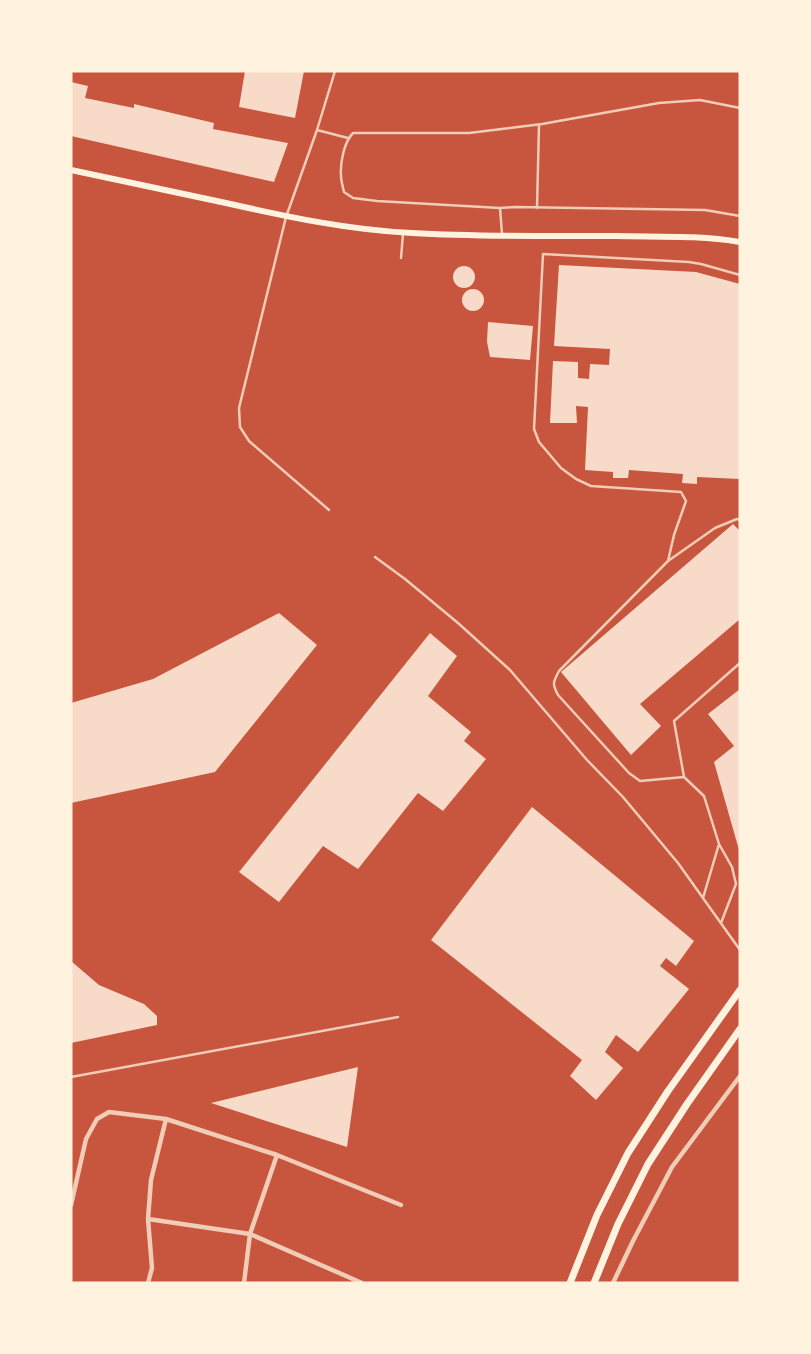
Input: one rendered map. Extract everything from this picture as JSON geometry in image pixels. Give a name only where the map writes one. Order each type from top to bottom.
[{"type":"main road","points":[[71,170],[286,216],[380,231],[502,236],[662,237],[719,239],[740,242]]},
{"type":"main road","points":[[570,1283],[597,1215],[628,1153],[668,1091],[740,990]]},
{"type":"main road","points":[[594,1283],[618,1224],[648,1164],[687,1104],[740,1029]]},
{"type":"street","points":[[613,1283],[672,1167],[740,1076]]},
{"type":"street","points":[[71,1205],[86,1139],[97,1119],[109,1112],[166,1119],[277,1155],[401,1205]]},
{"type":"street","points":[[148,1283],[152,1268],[148,1219],[151,1180],[166,1119]]},
{"type":"street","points":[[244,1283],[250,1234],[277,1155]]},
{"type":"street","points":[[148,1219],[250,1234],[362,1283]]},
{"type":"lane","points":[[329,510],[249,440],[240,427],[238,408],[286,216],[317,130],[335,71]]},
{"type":"lane","points":[[740,108],[700,100],[658,103],[539,125],[469,133],[353,133],[345,145],[341,176],[344,192],[353,198],[377,201],[500,208],[705,210],[740,216]]},
{"type":"lane","points":[[537,208],[539,125]]},
{"type":"lane","points":[[317,130],[348,138]]},
{"type":"lane","points":[[500,208],[502,236]]},
{"type":"lane","points":[[401,258],[403,232]]},
{"type":"lane","points":[[668,561],[674,535],[686,502],[681,492],[591,486],[576,479],[561,468],[539,442],[534,429],[543,254],[689,262],[740,275]]},
{"type":"lane","points":[[684,777],[640,781],[629,773],[558,695],[553,686],[554,679],[559,671],[668,561],[715,528],[736,519],[740,520]]},
{"type":"lane","points":[[375,557],[458,623],[510,670],[586,760],[623,796],[678,863],[740,950]]},
{"type":"lane","points":[[721,923],[736,884],[732,867],[718,844],[704,796],[684,777],[674,721],[740,664]]},
{"type":"lane","points":[[703,898],[718,844]]},
{"type":"lane","points":[[71,1077],[398,1017]]},
{"type":"building","points":[[245,71],[304,71],[295,118],[239,107]]},
{"type":"building","points":[[71,82],[88,86],[85,98],[134,108],[134,104],[214,123],[213,129],[288,143],[274,182],[71,136]]},
{"type":"building","points":[[559,265],[696,272],[740,284],[740,479],[697,477],[697,484],[682,483],[683,474],[629,470],[628,478],[613,478],[613,472],[585,470],[588,407],[576,406],[577,423],[550,423],[553,361],[578,362],[578,378],[589,379],[590,364],[609,365],[610,349],[554,346]]},
{"type":"building","points":[[464,266],[472,269],[475,277],[472,285],[464,288],[456,285],[453,277],[456,269]]},
{"type":"building","points":[[473,289],[481,292],[484,300],[481,308],[473,311],[465,308],[462,300],[465,292]]},
{"type":"building","points":[[488,322],[533,326],[530,360],[490,357],[487,342]]},
{"type":"building","points":[[733,524],[740,531],[740,619],[640,704],[661,726],[631,755],[561,672]]},
{"type":"building","points":[[279,613],[317,645],[215,772],[71,803],[71,703],[153,679]]},
{"type":"building","points":[[430,633],[457,656],[428,696],[471,732],[464,741],[486,759],[443,811],[418,793],[358,869],[323,846],[279,902],[239,872]]},
{"type":"building","points":[[740,689],[739,850],[714,762],[734,746],[708,714]]},
{"type":"building","points":[[532,807],[694,941],[676,966],[666,958],[660,966],[689,989],[638,1052],[616,1035],[605,1052],[623,1068],[596,1100],[570,1076],[582,1060],[431,940]]},
{"type":"building","points":[[71,961],[99,985],[144,1004],[157,1016],[157,1025],[71,1043]]},
{"type":"building","points":[[358,1067],[347,1147],[211,1103]]}]
